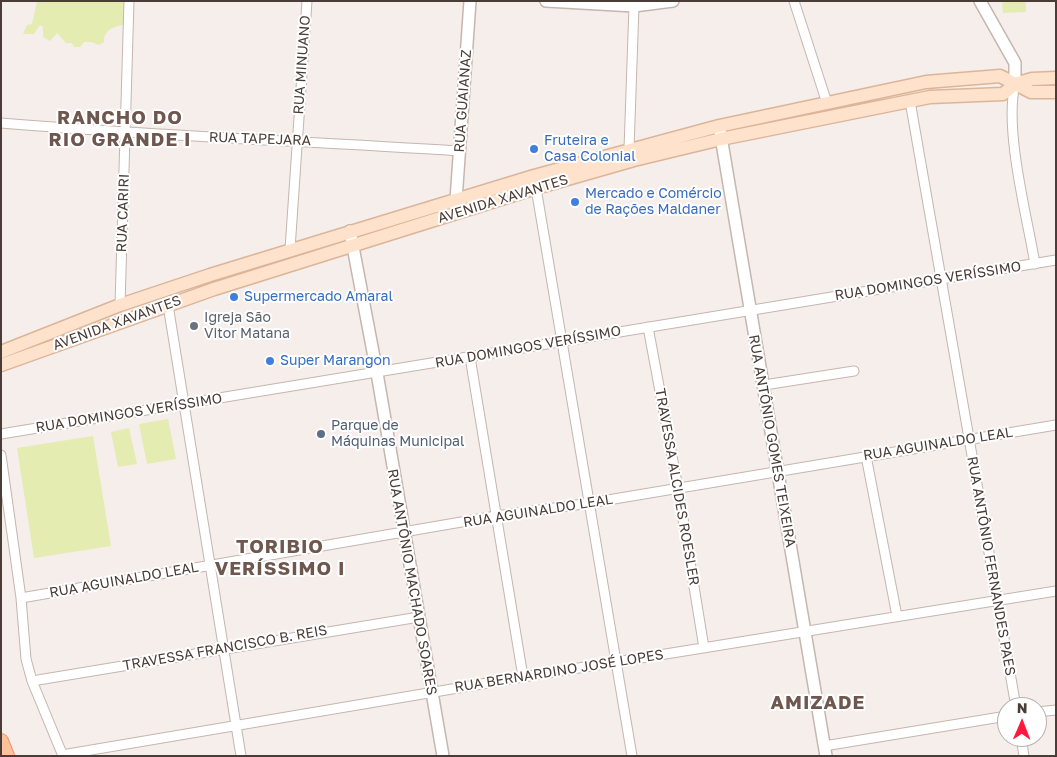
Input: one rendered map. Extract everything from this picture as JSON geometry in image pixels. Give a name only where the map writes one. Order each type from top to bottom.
[{"type":"main road","name":"AVENIDA XAVANTES","points":[[1,365],[168,305],[536,188],[634,160],[720,132],[826,102],[926,82],[1000,76]]},
{"type":"main road","points":[[1000,76],[1031,92],[1056,92]]},
{"type":"main road","name":"AVENIDA XAVANTES","points":[[1,352],[120,305],[290,249],[628,149],[930,97],[1003,94],[1015,84],[1032,79],[1056,78]]},
{"type":"main road","points":[[1,741],[7,756]]},
{"type":"street","name":"RUA CARIRI","points":[[120,305],[129,1]]},
{"type":"street","name":"RUA MINUANO","points":[[290,249],[307,1]]},
{"type":"street","name":"RUA GUAIANAZ","points":[[456,200],[470,1]]},
{"type":"street","points":[[546,1],[634,6],[673,1]]},
{"type":"street","points":[[794,1],[826,102]]},
{"type":"street","points":[[980,1],[1014,63],[1015,84],[1012,98],[1015,148],[1035,264]]},
{"type":"street","points":[[628,149],[634,6]]},
{"type":"street","points":[[1000,76],[1009,64],[1010,54]]},
{"type":"street","name":"RUA ANTÔNIO FERNANDES PAES","points":[[910,101],[967,439],[1014,697]]},
{"type":"street","name":"RUA TAPEJARA","points":[[1,123],[126,134],[296,140],[459,151]]},
{"type":"street","name":"RUA ANTÔNIO GOMES TEIXEIRA","points":[[720,132],[825,751]]},
{"type":"street","points":[[536,188],[632,756]]},
{"type":"street","name":"RUA ANTÔNIO MACHADO SOARES","points":[[350,231],[377,373],[442,756]]},
{"type":"street","name":"RUA DOMINGOS VERÍSSIMO","points":[[1,434],[1056,260]]},
{"type":"street","points":[[168,305],[241,756]]},
{"type":"street","name":"TRAVESSA ALCIDES ROESLER","points":[[648,327],[678,488],[704,648]]},
{"type":"street","points":[[470,357],[523,676]]},
{"type":"street","points":[[764,385],[854,371]]},
{"type":"street","name":"RUA AGUINALDO LEAL","points":[[21,598],[496,516],[590,503],[1056,425]]},
{"type":"street","points":[[1,455],[21,598],[26,659],[32,681],[62,755]]},
{"type":"street","points":[[866,456],[897,616]]},
{"type":"street","name":"RUA BERNARDINO JOSÉ LOPES","points":[[62,755],[523,676],[1056,591]]},
{"type":"street","name":"TRAVESSA FRANCISCO B. REIS","points":[[32,681],[418,617]]},
{"type":"street","points":[[825,751],[997,718]]},
{"type":"green space","points":[[37,1],[126,1],[126,24],[114,27],[108,31],[104,37],[104,42],[99,45],[84,42],[80,47],[74,47],[72,43],[66,43],[57,33],[50,41],[43,37],[43,27],[40,25],[34,34],[23,34],[27,25],[32,24]]},
{"type":"green space","points":[[1002,1],[1026,1],[1026,12],[1003,13]]},
{"type":"green space","points":[[168,419],[176,459],[147,464],[139,424]]},
{"type":"green space","points":[[129,428],[137,464],[118,467],[111,432]]},
{"type":"green space","points":[[93,436],[111,546],[34,558],[17,448]]},
{"type":"place","name":"Fruteira e Casa Colonial","points":[[534,149]]},
{"type":"place","name":"Mercado e Comércio de Rações Maldaner","points":[[575,202]]},
{"type":"place","name":"Supermercado Amaral","points":[[234,297]]},
{"type":"place","name":"Igreja São Vitor Matana","points":[[194,326]]},
{"type":"place","name":"Super Marangon","points":[[270,361]]},
{"type":"place","name":"Parque de Máquinas Municipal","points":[[321,434]]},
{"type":"district","name":"RANCHO DO RIO GRANDE I","points":[[120,129]]},
{"type":"district","name":"TORIBIO VERÍSSIMO I","points":[[280,558]]},
{"type":"district","name":"AMIZADE","points":[[818,703]]}]
